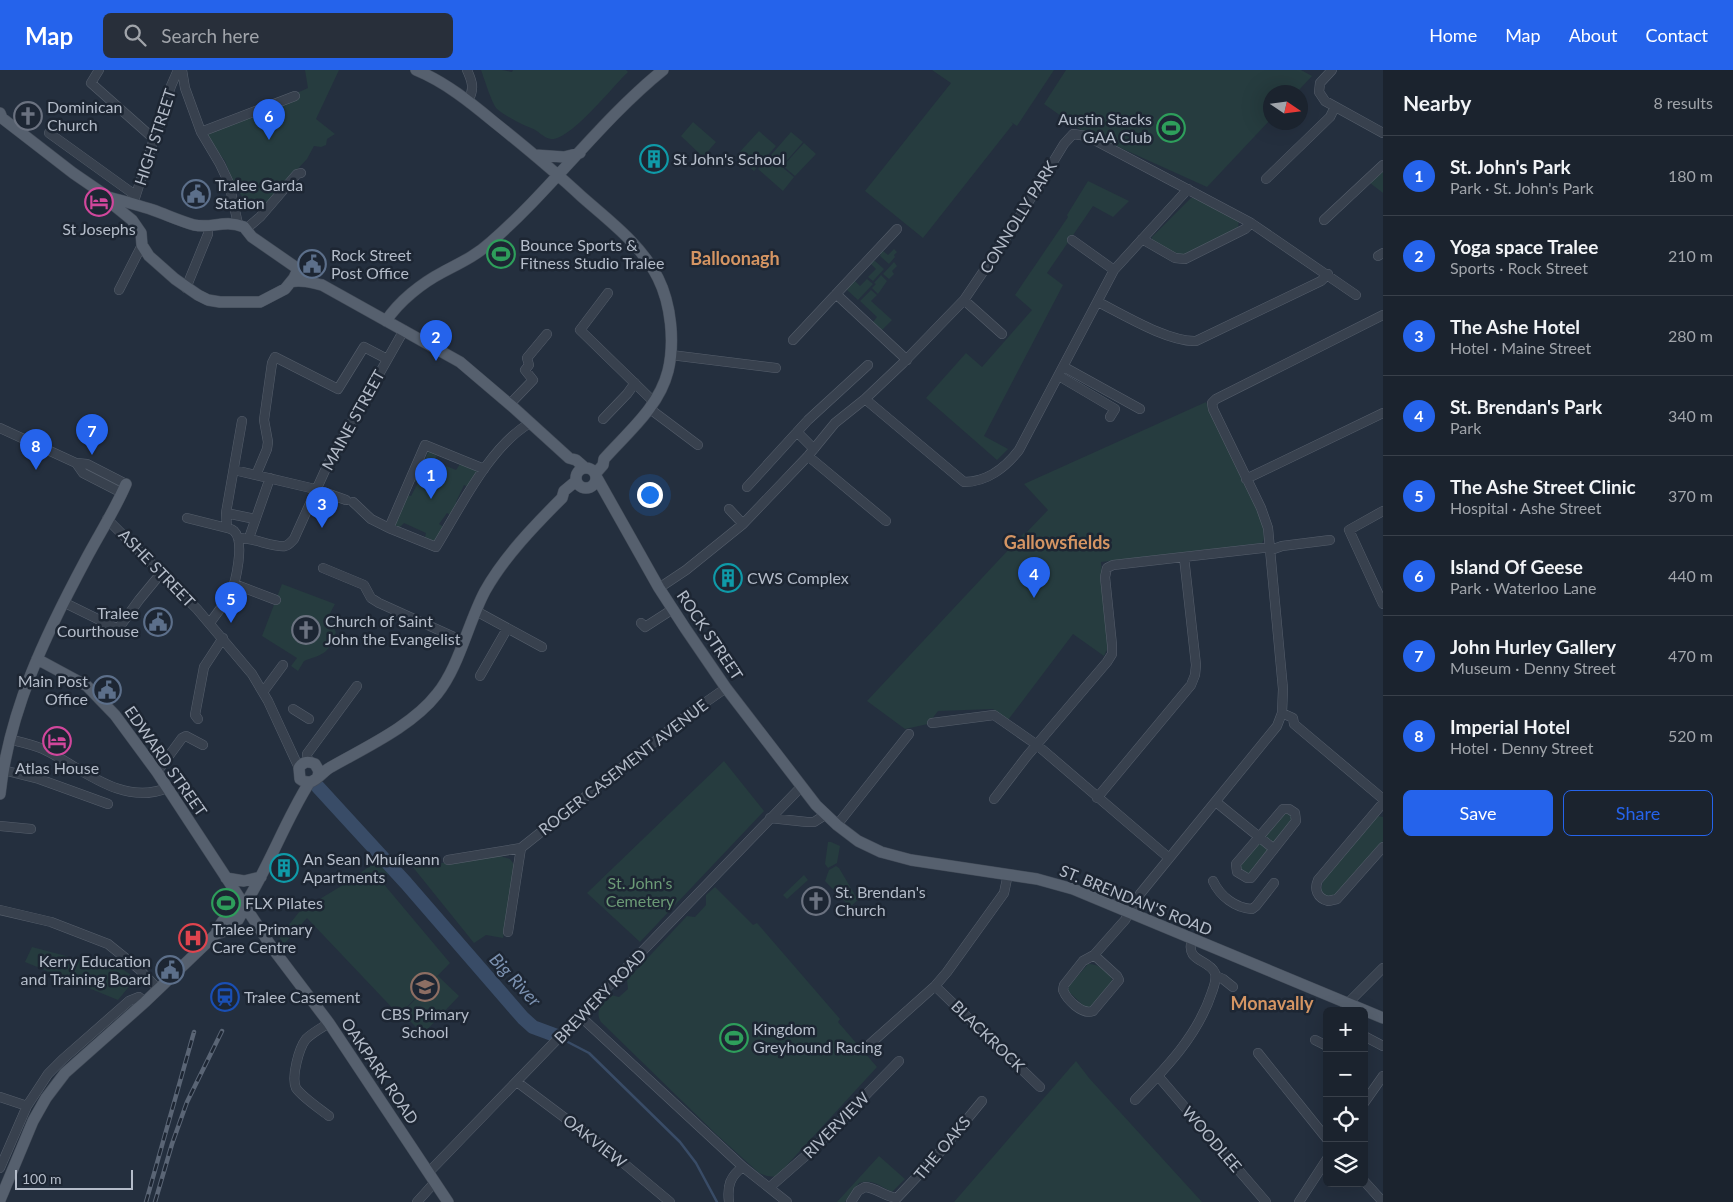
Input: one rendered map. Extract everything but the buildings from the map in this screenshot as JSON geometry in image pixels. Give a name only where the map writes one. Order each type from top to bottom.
[{"type":"main road","points":[[0,1200],[34,1121],[54,1087],[65,1073],[145,1002],[216,934],[218,925],[226,917],[244,907],[261,877],[308,771],[339,762],[364,749],[406,722],[428,704],[446,682],[476,611],[497,572],[562,498],[569,496],[604,459],[652,405],[663,386],[671,355],[669,315],[658,278],[646,260],[631,241],[559,176],[492,120],[468,101],[428,75],[416,70]]},
{"type":"main road","points":[[386,321],[404,300],[426,283],[441,272],[472,257],[490,243],[559,176],[631,97],[662,70]]},
{"type":"main road","points":[[1,116],[105,196],[132,220],[140,233],[142,245],[160,268],[188,284],[208,300],[220,302],[260,302],[275,296],[291,282],[298,269]]},
{"type":"main road","points":[[534,155],[554,158],[580,153]]},
{"type":"main road","points":[[105,196],[134,200],[194,224],[208,226],[215,223],[224,223],[243,226],[252,237],[307,275],[311,281]]},
{"type":"main road","points":[[132,220],[134,200]]},
{"type":"main road","points":[[291,282],[311,281],[322,285],[460,362],[510,404],[569,458],[576,460],[587,477]]},
{"type":"main road","name":"ROCK STREET","points":[[587,477],[604,487],[605,494],[659,588],[726,688],[801,787]]},
{"type":"main road","points":[[0,794],[6,742],[37,659],[63,602],[124,488]]},
{"type":"main road","name":"EDWARD STREET","points":[[37,659],[87,686],[115,715],[167,788],[244,907]]},
{"type":"main road","name":"ST. BRENDAN'S ROAD","points":[[801,787],[825,815],[864,845],[892,856],[911,860],[1008,874],[1054,883],[1112,905],[1346,1007]]},
{"type":"main road","points":[[226,878],[244,881],[261,877]]},
{"type":"main road","name":"OAKPARK ROAD","points":[[244,907],[329,1023],[448,1202]]},
{"type":"main road","name":"ST. BRENDAN'S ROAD","points":[[1368,1014],[1383,1018]]},
{"type":"street","points":[[99,70],[91,83],[154,139]]},
{"type":"street","points":[[467,70],[473,89],[468,101]]},
{"type":"street","points":[[1332,70],[1320,83],[1319,92],[1325,101],[1383,133]]},
{"type":"street","points":[[182,71],[184,84],[201,132],[228,179],[243,226],[256,220],[299,174]]},
{"type":"street","name":"HIGH STREET","points":[[134,200],[171,86],[182,71]]},
{"type":"street","points":[[171,86],[184,84]]},
{"type":"street","points":[[201,132],[295,96]]},
{"type":"street","points":[[1266,179],[1330,117],[1335,108]]},
{"type":"street","points":[[49,132],[134,200]]},
{"type":"street","name":"CONNOLLY PARK","points":[[659,588],[686,570],[743,524],[811,453],[835,423],[865,399],[906,360],[964,300],[1012,230],[1064,144],[1073,134],[1087,136],[1188,189]]},
{"type":"street","points":[[1324,220],[1383,165]]},
{"type":"street","points":[[865,399],[964,482],[972,482],[994,473],[1008,464],[1019,450],[1114,270],[1188,189],[1251,223],[1356,295]]},
{"type":"street","points":[[1142,240],[1175,258],[1185,259],[1245,230],[1251,223]]},
{"type":"street","points":[[188,284],[208,234],[208,226]]},
{"type":"street","points":[[793,340],[897,229]]},
{"type":"street","points":[[1072,240],[1114,270]]},
{"type":"street","points":[[119,290],[142,245]]},
{"type":"street","points":[[1098,302],[1151,329],[1188,342],[1196,341],[1322,281],[1328,274]]},
{"type":"street","points":[[608,293],[580,330],[635,383],[652,405],[698,445]]},
{"type":"street","points":[[836,294],[906,360]]},
{"type":"street","points":[[964,300],[1002,334]]},
{"type":"street","points":[[1094,955],[1117,976],[1118,980],[1093,1011],[1089,1013],[1084,1012],[1065,995],[1064,985],[1083,961],[1094,955],[1130,913],[1136,899],[1277,726],[1282,713],[1283,689],[1268,528],[1261,508],[1212,403],[1216,399],[1295,358],[1383,315]]},
{"type":"street","name":"MAINE STREET","points":[[238,538],[249,538],[282,546],[290,543],[294,538],[315,489],[354,416],[404,330]]},
{"type":"street","points":[[510,404],[533,380],[525,370],[528,365],[527,358],[548,334]]},
{"type":"street","points":[[256,475],[267,449],[268,442],[264,420],[272,364],[275,357],[338,389],[364,347],[388,359]]},
{"type":"street","points":[[671,355],[776,368]]},
{"type":"street","points":[[747,487],[808,420],[868,365]]},
{"type":"street","points":[[1062,371],[1140,409]]},
{"type":"street","points":[[1062,371],[1115,409],[1110,417]]},
{"type":"street","points":[[603,419],[635,383]]},
{"type":"street","points":[[1246,479],[1383,413]]},
{"type":"street","points":[[227,528],[226,513],[242,421]]},
{"type":"street","points":[[234,470],[315,489],[350,501],[371,519],[436,547],[484,469],[512,436],[530,423]]},
{"type":"street","points":[[0,428],[76,463],[83,472],[124,488]]},
{"type":"street","points":[[797,432],[811,453],[886,521]]},
{"type":"street","points":[[389,528],[425,445],[484,469]]},
{"type":"street","points":[[249,538],[270,478]]},
{"type":"street","points":[[729,509],[743,524]]},
{"type":"street","points":[[1383,511],[1349,530],[1383,604]]},
{"type":"street","points":[[226,513],[255,519]]},
{"type":"street","points":[[187,518],[233,530],[238,538],[238,563],[234,584],[223,605],[210,623]]},
{"type":"street","name":"ASHE STREET","points":[[108,519],[210,623],[252,674],[263,692],[286,743],[308,771]]},
{"type":"street","points":[[994,799],[1021,763],[1112,654],[1105,577],[1107,568],[1113,565],[1330,540]]},
{"type":"street","points":[[1097,798],[1191,686],[1195,675],[1196,665],[1184,557]]},
{"type":"street","points":[[323,568],[364,585],[370,598],[379,603],[463,641]]},
{"type":"street","points":[[63,602],[118,629],[162,572]]},
{"type":"street","points":[[234,584],[276,600]]},
{"type":"street","points":[[640,623],[645,627],[673,609]]},
{"type":"street","points":[[476,611],[542,647]]},
{"type":"street","points":[[480,676],[507,629]]},
{"type":"street","points":[[198,720],[195,714],[204,667],[223,638]]},
{"type":"street","points":[[263,692],[283,665]]},
{"type":"street","points":[[308,771],[307,754],[357,686]]},
{"type":"street","name":"ROGER CASEMENT AVENUE","points":[[448,860],[521,848],[693,711],[726,688]]},
{"type":"street","points":[[293,709],[309,719]]},
{"type":"street","points":[[1282,713],[1293,718],[1294,724],[1383,799]]},
{"type":"street","points":[[932,723],[994,715],[1037,745],[1097,798],[1170,858]]},
{"type":"street","points":[[1277,726],[1290,726],[1294,724]]},
{"type":"street","points":[[837,825],[909,734]]},
{"type":"street","points":[[156,772],[182,738],[186,736],[203,745]]},
{"type":"street","points":[[6,742],[45,750],[104,784],[132,793],[159,792],[167,788]]},
{"type":"street","points":[[3,770],[39,779],[108,804]]},
{"type":"street","name":"BREWERY ROAD","points":[[432,1177],[517,1082],[801,787]]},
{"type":"street","points":[[1216,802],[1274,849]]},
{"type":"street","points":[[1383,802],[1318,880],[1316,890],[1319,896],[1328,901],[1337,899],[1383,847]]},
{"type":"street","points":[[1283,809],[1288,809],[1295,813],[1296,822],[1251,878],[1241,876],[1237,872],[1236,864],[1258,837],[1283,809]]},
{"type":"street","points":[[770,818],[814,822],[825,815]]},
{"type":"street","points":[[0,826],[31,829]]},
{"type":"street","points":[[508,932],[521,848]]},
{"type":"street","points":[[870,1044],[935,986],[1004,893],[1008,874]]},
{"type":"street","points":[[1213,882],[1224,896],[1232,902],[1252,909],[1274,883]]},
{"type":"street","points":[[1112,905],[1136,899]]},
{"type":"street","points":[[0,910],[66,926],[108,944],[132,963],[158,989]]},
{"type":"street","points":[[1136,1100],[1187,1042],[1200,1021],[1211,996],[1216,976],[1214,970],[1192,955],[1189,947],[1192,939]]},
{"type":"street","points":[[1346,1007],[1383,968]]},
{"type":"street","points":[[1216,976],[1233,987]]},
{"type":"street","name":"BLACKROCK","points":[[935,986],[1040,1087]]},
{"type":"street","points":[[0,1168],[27,1106],[48,1074],[129,1000],[139,997],[145,1002]]},
{"type":"street","points":[[580,1016],[743,1167],[787,1202]]},
{"type":"street","points":[[329,1023],[308,1037],[304,1042],[296,1066],[294,1080],[298,1091],[329,1116]]},
{"type":"street","points":[[1315,1040],[1323,1044]]},
{"type":"street","points":[[1368,1040],[1383,1046]]},
{"type":"street","points":[[1258,1053],[1323,1134]]},
{"type":"street","name":"RIVERVIEW","points":[[770,1187],[810,1152],[899,1061]]},
{"type":"street","name":"WOODLEE","points":[[1158,1076],[1266,1202]]},
{"type":"street","points":[[1368,1097],[1383,1076]]},
{"type":"street","name":"OAKVIEW","points":[[517,1082],[609,1151],[670,1202]]},
{"type":"street","points":[[0,1097],[27,1106]]},
{"type":"street","name":"THE OAKS","points":[[852,1202],[858,1191],[865,1187],[873,1188],[890,1198],[897,1198],[940,1152],[982,1100]]},
{"type":"street","points":[[1300,1200],[1323,1165]]},
{"type":"street","points":[[729,1202],[729,1182],[743,1167]]},
{"type":"street","points":[[417,1202],[432,1177]]},
{"type":"street","points":[[1368,1185],[1383,1202]]},
{"type":"green space","points":[[305,70],[339,70],[316,119],[335,134],[327,139],[326,145],[321,147],[314,146],[307,159],[259,210],[243,198],[233,182],[225,161],[205,134],[308,88]]},
{"type":"green space","points":[[481,70],[512,72],[513,70],[626,70],[628,72],[580,122],[559,137],[551,139],[513,120],[497,109]]},
{"type":"green space","points":[[932,70],[1054,70],[1017,126],[1011,122],[1013,124],[923,238],[865,191],[951,83]]},
{"type":"green space","name":"Austin Stacks GAA Club","points":[[1066,70],[1301,70],[1312,76],[1304,85],[1263,85],[1263,127],[1207,187],[1081,130],[1044,104]]},
{"type":"green space","points":[[693,122],[716,142],[703,157],[681,136]]},
{"type":"green space","points":[[759,131],[776,146],[754,171],[736,156]]},
{"type":"green space","points":[[791,132],[803,142],[783,165],[771,155]]},
{"type":"green space","points":[[804,143],[816,154],[795,176],[783,166]]},
{"type":"green space","points":[[769,156],[794,177],[783,191],[758,169]]},
{"type":"green space","points":[[1383,170],[1383,193],[1370,183]]},
{"type":"green space","points":[[1088,181],[1129,201],[1113,217],[1093,206],[1047,273],[1063,285],[984,436],[1008,449],[997,460],[926,398],[966,353],[982,367],[1032,310],[1015,295],[1068,217],[1067,215]]},
{"type":"green space","points":[[1191,198],[1196,198],[1239,219],[1238,229],[1185,254],[1170,251],[1152,240],[1152,237]]},
{"type":"green space","points":[[894,249],[897,252],[889,264],[880,256],[882,250],[888,255]]},
{"type":"green space","points":[[875,261],[884,269],[873,281],[868,277],[876,269],[870,263]]},
{"type":"green space","points":[[894,262],[897,266],[892,271],[894,274],[889,279],[883,274]]},
{"type":"green space","points":[[881,275],[887,281],[878,294],[872,288]]},
{"type":"green space","points":[[867,279],[873,284],[858,300],[846,289],[854,280],[860,286]]},
{"type":"green space","points":[[871,290],[877,295],[871,301],[892,320],[882,330],[873,322],[877,317],[860,301]]},
{"type":"green space","points":[[1206,402],[1262,518],[1264,539],[1262,543],[1101,562],[1109,645],[1104,656],[1073,634],[1008,720],[993,709],[938,711],[928,724],[905,729],[867,701],[1024,533],[1048,510],[1024,484]]},
{"type":"green space","points":[[429,451],[437,456],[434,461],[456,470],[460,464],[479,472],[470,488],[464,485],[456,502],[460,505],[453,516],[447,513],[439,524],[445,528],[435,542],[425,537],[426,533],[404,523],[399,528],[393,525],[407,495],[411,496],[418,483],[414,481]]},
{"type":"green space","points":[[282,584],[335,604],[327,619],[336,632],[331,645],[322,654],[304,661],[298,671],[291,666],[297,658],[262,636]]},
{"type":"green space","name":"St. John's Cemetery","points":[[724,761],[764,811],[640,942],[587,893]]},
{"type":"green space","points":[[1281,813],[1289,813],[1294,819],[1276,844],[1271,844],[1264,835]]},
{"type":"green space","points":[[1378,816],[1383,817],[1383,841],[1339,894],[1330,897],[1325,895],[1321,890],[1323,881]]},
{"type":"green space","points":[[828,842],[840,846],[837,863],[828,868],[825,864]]},
{"type":"green space","points":[[1260,842],[1269,849],[1252,873],[1248,874],[1239,869],[1241,861]]},
{"type":"green space","points":[[497,855],[510,859],[515,866],[503,938],[486,935],[474,943],[412,866],[414,863],[449,863]]},
{"type":"green space","points":[[377,861],[388,874],[382,882],[450,963],[399,1015],[307,918],[284,944],[279,937],[300,911],[343,885]]},
{"type":"green space","points":[[836,866],[858,900],[850,907],[825,881],[829,870]]},
{"type":"green space","points":[[804,875],[808,880],[787,899],[783,895]]},
{"type":"green space","name":"Kingdom Greyhound Racing","points":[[715,887],[753,925],[757,923],[840,1019],[838,1022],[877,1067],[776,1177],[759,1173],[717,1135],[601,1022],[598,1014],[600,1007],[611,995],[619,997],[628,989],[627,980],[687,916],[695,917],[706,905],[706,895]]},
{"type":"green space","points":[[32,947],[115,969],[119,967],[136,978],[118,1000],[25,962]]},
{"type":"green space","points":[[1088,964],[1096,965],[1103,969],[1113,982],[1092,1008],[1086,1008],[1068,991],[1069,986]]},
{"type":"green space","points":[[438,976],[459,996],[423,1034],[402,1013]]},
{"type":"green space","points":[[1076,1061],[1089,1078],[1202,1202],[954,1202]]},
{"type":"green space","points":[[879,1156],[905,1179],[892,1192],[873,1183],[859,1183],[845,1202],[837,1202]]},
{"type":"waterway","name":"Big River","points":[[318,787],[406,883],[523,1018],[533,1027],[560,1037]]},
{"type":"waterway","name":"Big River","points":[[562,1039],[589,1053],[680,1142],[696,1163],[717,1202]]},
{"type":"railway","points":[[155,1202],[187,1102],[222,1031]]},
{"type":"railway","points":[[146,1202],[194,1032]]},
{"type":"place","name":"Dominican Church","points":[[28,116]]},
{"type":"place","name":"Austin Stacks GAA Club","points":[[1171,128]]},
{"type":"place","name":"Island Of Geese","points":[[269,140]]},
{"type":"place","name":"St John's School","points":[[654,159]]},
{"type":"place","name":"Tralee Garda Station","points":[[196,194]]},
{"type":"place","name":"St Josephs","points":[[99,202]]},
{"type":"place","name":"Bounce Sports & Fitness Studio Tralee","points":[[501,254]]},
{"type":"place","name":"Rock Street Post Office","points":[[312,264]]},
{"type":"place","name":"Yoga space Tralee","points":[[436,361]]},
{"type":"place","name":"John Hurley Gallery","points":[[92,455]]},
{"type":"place","name":"Imperial Hotel","points":[[36,470]]},
{"type":"place","name":"St. John's Park","points":[[431,499]]},
{"type":"place","name":"The Ashe Hotel","points":[[322,528]]},
{"type":"place","name":"CWS Complex","points":[[728,578]]},
{"type":"place","name":"St. Brendan's Park","points":[[1034,598]]},
{"type":"place","name":"Tralee Courthouse","points":[[158,622]]},
{"type":"place","name":"The Ashe Street Clinic","points":[[231,623]]},
{"type":"place","name":"Church of Saint John the Evangelist","points":[[306,630]]},
{"type":"place","name":"Main Post Office","points":[[107,690]]},
{"type":"place","name":"Atlas House","points":[[57,741]]},
{"type":"place","name":"An Sean Mhuíleann Apartments","points":[[284,868]]},
{"type":"place","name":"St. Brendan's Church","points":[[816,901]]},
{"type":"place","name":"FLX Pilates","points":[[226,903]]},
{"type":"place","name":"Tralee Primary Care Centre","points":[[193,938]]},
{"type":"place","name":"Kerry Education and Training Board","points":[[170,970]]},
{"type":"place","name":"CBS Primary School","points":[[425,987]]},
{"type":"place","name":"Tralee Casement","points":[[225,997]]},
{"type":"place","name":"Kingdom Greyhound Racing","points":[[734,1038]]},
{"type":"district","name":"Balloonagh","points":[[735,259]]},
{"type":"district","name":"Gallowsfields","points":[[1057,543]]},
{"type":"district","name":"Monavally","points":[[1272,1004]]}]
